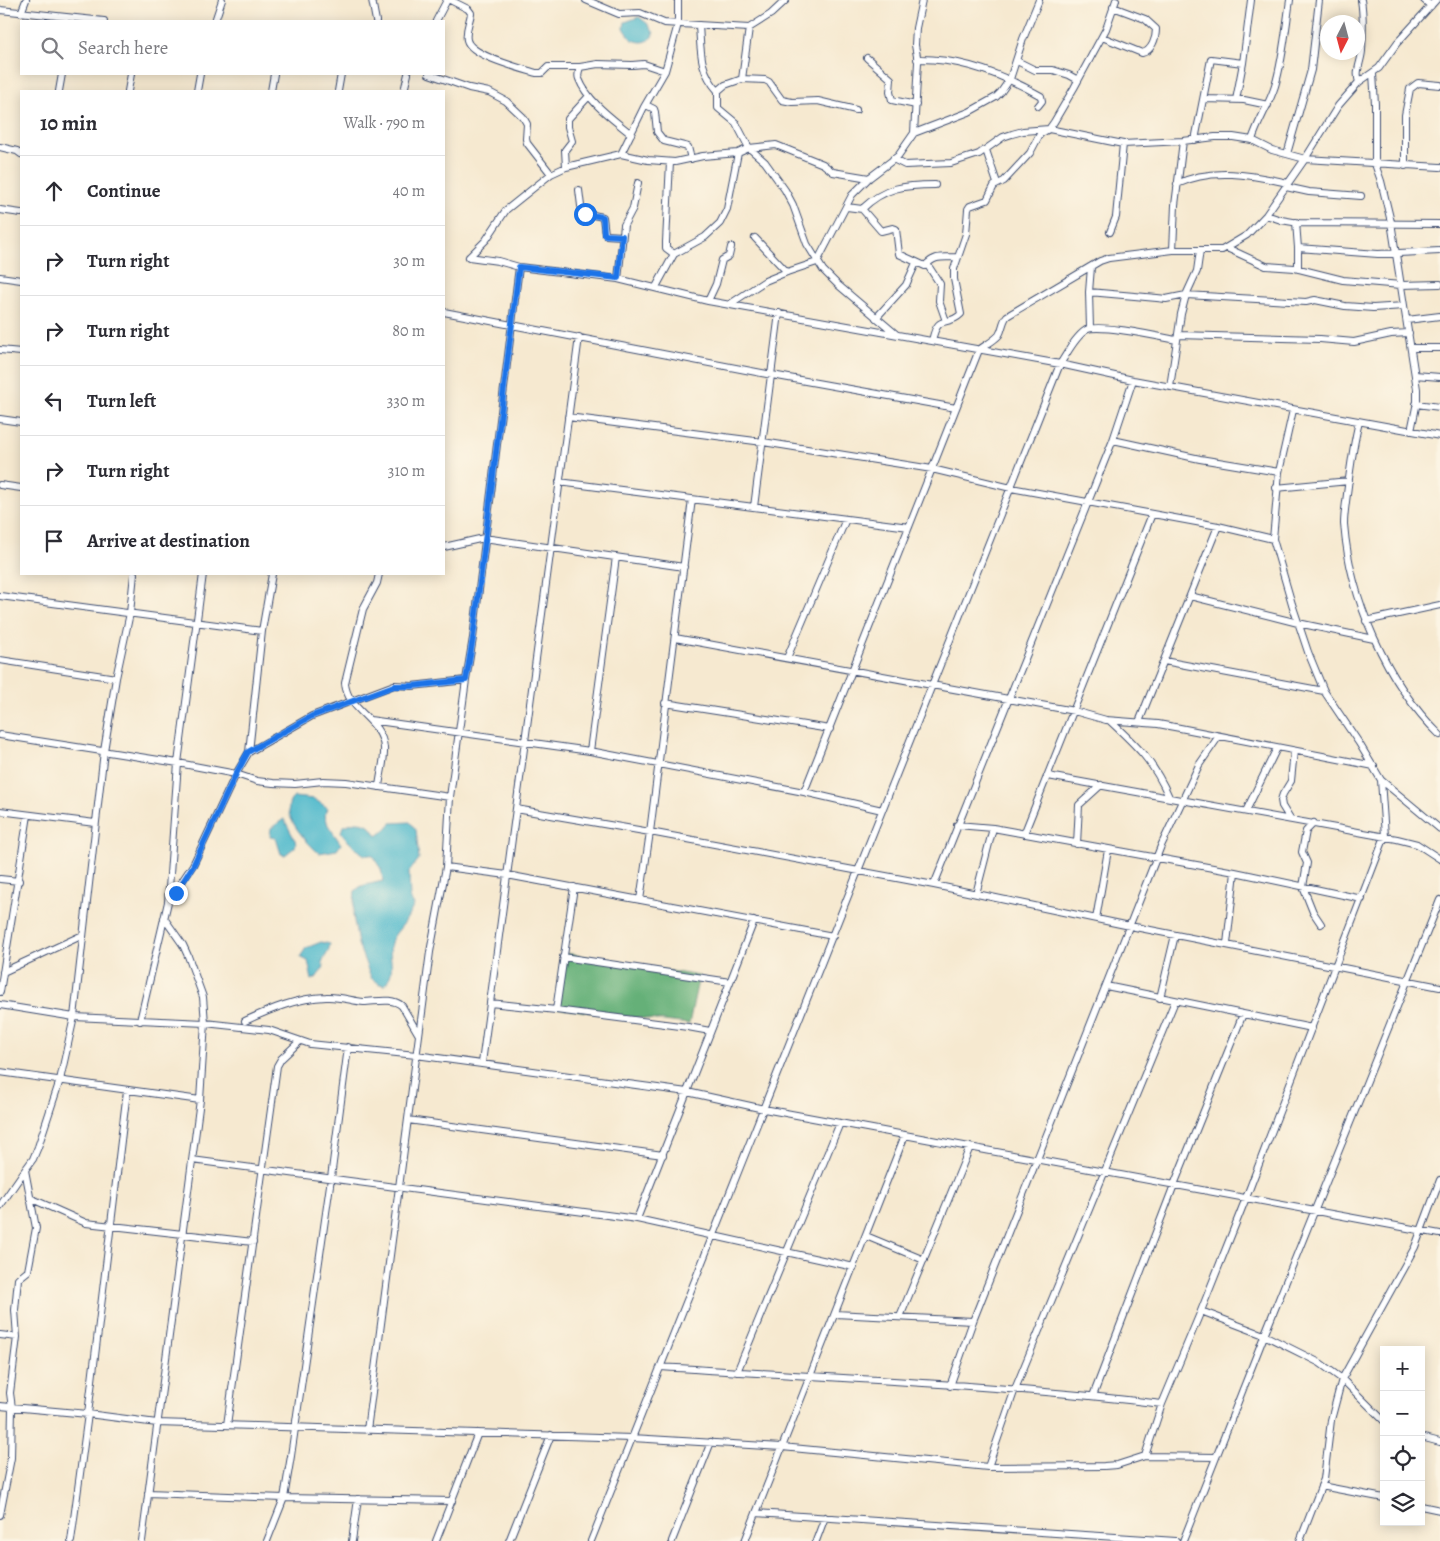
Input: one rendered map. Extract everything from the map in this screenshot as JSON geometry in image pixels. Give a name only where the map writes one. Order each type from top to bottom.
[{"type":"street","points":[[20,13],[26,0]]},
{"type":"street","points":[[215,20],[222,0]]},
{"type":"street","points":[[372,0],[376,20]]},
{"type":"street","points":[[437,20],[447,0],[470,11],[471,16],[466,33],[471,48],[538,74],[548,67],[580,67],[598,64],[644,64],[665,71]]},
{"type":"street","points":[[586,0],[619,14],[640,13],[658,22],[749,28],[771,14],[786,0]]},
{"type":"street","points":[[621,154],[665,71],[678,24],[678,0]]},
{"type":"street","points":[[730,304],[765,281],[817,262],[852,195],[904,149],[914,134],[917,59],[915,45],[916,28],[922,0]]},
{"type":"street","points":[[914,134],[951,120],[996,97],[1010,79],[1023,39],[1039,0]]},
{"type":"street","points":[[932,341],[935,328],[940,323],[958,317],[961,314],[954,279],[954,269],[966,234],[968,209],[970,206],[987,200],[994,186],[1004,180],[1033,149],[1040,134],[1049,129],[1102,37],[1116,0]]},
{"type":"street","points":[[1236,100],[1251,0]]},
{"type":"street","points":[[1252,140],[1276,82],[1290,0]]},
{"type":"street","points":[[1287,154],[1311,70],[1319,0]]},
{"type":"street","points":[[1359,82],[1357,70],[1364,28],[1361,0]]},
{"type":"street","points":[[1424,0],[1431,6]]},
{"type":"street","points":[[804,792],[979,350],[998,336],[1001,332],[1003,320],[1007,316],[1109,258],[1172,250],[1218,250],[1227,248],[1247,235],[1266,215],[1305,160],[1338,106],[1359,82],[1379,68],[1397,43],[1436,0]]},
{"type":"street","points":[[1102,37],[1142,53],[1149,49],[1154,39],[1156,29],[1145,19],[1113,7]]},
{"type":"street","points":[[0,10],[86,20]]},
{"type":"street","points":[[699,25],[700,54],[705,73],[718,91],[718,108],[736,123],[750,148],[766,162],[785,190],[793,204],[807,244],[817,262],[830,278],[897,335]]},
{"type":"street","points":[[742,78],[749,28]]},
{"type":"street","points":[[867,58],[891,79],[890,92],[892,100],[916,105]]},
{"type":"street","points":[[917,59],[959,62],[1010,79],[1041,96],[1042,101],[1038,106]]},
{"type":"street","points":[[1195,140],[1212,59],[1243,63]]},
{"type":"street","points":[[1017,61],[1035,70],[1053,70],[1078,80]]},
{"type":"street","points":[[580,67],[578,78],[589,96],[631,134]]},
{"type":"street","points":[[1373,74],[1375,164],[1391,222],[1404,306],[1408,320],[1417,389],[1411,431]]},
{"type":"street","points":[[60,90],[62,75]]},
{"type":"street","points":[[128,90],[131,75]]},
{"type":"street","points":[[197,90],[200,75]]},
{"type":"street","points":[[272,90],[274,75]]},
{"type":"street","points":[[338,90],[341,75]]},
{"type":"street","points":[[404,90],[408,75]]},
{"type":"street","points":[[432,75],[469,88],[489,92],[506,101],[523,117],[527,124],[527,143],[551,174]]},
{"type":"street","points":[[718,91],[725,85],[742,78],[765,80],[769,82],[782,100],[792,102],[825,102],[856,110]]},
{"type":"street","points":[[1405,166],[1405,114],[1410,89],[1418,84],[1440,85]]},
{"type":"street","points":[[566,167],[565,150],[572,141],[568,119],[589,96]]},
{"type":"street","points":[[1204,99],[1236,100],[1268,105]]},
{"type":"street","points":[[646,104],[654,109],[657,118],[658,134],[667,143],[688,148],[691,159]]},
{"type":"street","points":[[893,159],[905,165],[950,162],[965,159],[986,150],[1012,134],[1049,129],[1123,144],[1233,137],[1252,140],[1272,150],[1305,160],[1440,167]]},
{"type":"street","points":[[1172,250],[1182,141]]},
{"type":"street","points":[[1110,232],[1116,218],[1123,144]]},
{"type":"street","points":[[870,178],[834,172],[823,164],[780,146],[770,145],[750,148],[738,153],[703,156],[670,162],[648,160],[621,154],[566,167],[551,174],[506,210],[486,240],[468,257],[498,261],[519,267],[618,278],[708,301],[1060,364],[1133,380],[1440,436]]},
{"type":"street","points":[[0,146],[20,153]]},
{"type":"street","points":[[986,150],[997,183]]},
{"type":"street","points":[[656,287],[674,254],[705,237],[720,223],[727,209],[738,153]]},
{"type":"street","points":[[670,162],[666,248],[674,254]]},
{"type":"street","points":[[1177,184],[1191,178],[1219,174],[1239,175],[1287,185],[1309,192],[1361,196]]},
{"type":"street","points":[[618,278],[624,225],[633,208],[638,183]]},
{"type":"street","points":[[862,209],[874,198],[894,188],[935,185]]},
{"type":"street","points":[[579,190],[583,213],[603,217],[604,234],[622,236]]},
{"type":"street","points":[[847,207],[862,209],[881,231],[896,229],[899,254],[916,263],[924,266],[931,259],[935,258],[958,258]]},
{"type":"street","points":[[0,210],[20,213]]},
{"type":"street","points":[[1266,215],[1296,222],[1440,224]]},
{"type":"street","points":[[1296,222],[1298,269]]},
{"type":"street","points":[[755,238],[787,272]]},
{"type":"street","points":[[708,301],[716,284],[722,260],[729,256],[731,247]]},
{"type":"street","points":[[1227,248],[1266,266],[1298,269],[1343,280],[1401,285],[1440,284]]},
{"type":"street","points":[[1298,248],[1396,254],[1440,250]]},
{"type":"street","points":[[1170,387],[1180,314],[1197,271],[1200,250]]},
{"type":"street","points":[[876,318],[906,285],[916,263]]},
{"type":"street","points":[[927,264],[940,284],[939,301],[946,321]]},
{"type":"street","points":[[367,1430],[430,952],[446,867],[450,797],[473,638],[519,267]]},
{"type":"street","points":[[1090,328],[1089,292],[1091,267]]},
{"type":"street","points":[[0,277],[20,280]]},
{"type":"street","points":[[1089,292],[1166,299],[1186,295],[1306,302],[1314,300],[1345,306],[1373,308],[1404,306]]},
{"type":"street","points":[[445,312],[956,408]]},
{"type":"street","points":[[754,507],[779,313]]},
{"type":"street","points":[[1408,320],[1440,316]]},
{"type":"street","points":[[592,1541],[1060,364],[1081,334],[1090,328],[1178,337],[1320,339],[1354,342],[1391,334],[1409,333]]},
{"type":"street","points":[[482,1063],[579,337]]},
{"type":"street","points":[[1412,348],[1440,348]]},
{"type":"street","points":[[0,350],[20,352]]},
{"type":"street","points":[[1415,375],[1440,377]]},
{"type":"street","points":[[934,885],[1113,440],[1133,380]]},
{"type":"street","points":[[1416,404],[1440,406]]},
{"type":"street","points":[[1145,1456],[1162,1404],[1246,1198],[1385,836],[1381,780],[1374,766],[1324,691],[1298,623],[1273,539],[1276,488],[1293,410]]},
{"type":"street","points":[[568,417],[763,442],[932,469],[1011,488],[1218,526],[1273,539]]},
{"type":"street","points":[[0,419],[20,422]]},
{"type":"street","points":[[1359,422],[1344,522],[1350,570],[1366,621],[1374,639],[1404,691],[1440,735]]},
{"type":"street","points":[[1113,440],[1279,472]]},
{"type":"street","points":[[1276,488],[1349,481]]},
{"type":"street","points":[[559,482],[909,527]]},
{"type":"street","points":[[0,487],[20,488]]},
{"type":"street","points":[[640,900],[692,499]]},
{"type":"street","points":[[1024,834],[1152,514]]},
{"type":"street","points":[[787,658],[846,519]]},
{"type":"street","points":[[1139,722],[1218,526]]},
{"type":"street","points":[[445,547],[484,538],[684,566]]},
{"type":"street","points":[[590,751],[616,557]]},
{"type":"street","points":[[0,1206],[26,1170],[38,1147],[60,1080],[74,1017],[104,751],[116,678],[130,613],[134,575]]},
{"type":"street","points":[[140,1021],[168,902],[178,763],[203,575]]},
{"type":"street","points":[[168,902],[193,866],[248,752],[262,631],[272,575]]},
{"type":"street","points":[[379,575],[377,583],[363,609],[345,683],[350,701],[370,720],[380,735],[384,748],[379,787]]},
{"type":"street","points":[[0,596],[262,631]]},
{"type":"street","points":[[1190,596],[1298,623],[1374,639]]},
{"type":"street","points":[[1366,621],[1440,604]]},
{"type":"street","points":[[674,638],[1074,711],[1109,720],[1180,728],[1374,766]]},
{"type":"street","points":[[0,660],[116,678]]},
{"type":"street","points":[[1164,661],[1324,691]]},
{"type":"street","points":[[248,752],[312,716],[394,686],[466,680]]},
{"type":"street","points":[[666,703],[830,729]]},
{"type":"street","points":[[370,720],[590,751],[804,792],[882,810]]},
{"type":"street","points":[[1109,720],[1129,738],[1150,763],[1160,776],[1169,797]]},
{"type":"street","points":[[0,735],[178,763],[236,774],[256,781],[295,784],[323,781],[346,782],[450,797]]},
{"type":"street","points":[[950,1386],[973,1320],[1156,858],[1199,765],[1219,736]]},
{"type":"street","points":[[1246,811],[1277,748]]},
{"type":"street","points":[[1290,819],[1282,806],[1282,800],[1283,794],[1291,780],[1294,751]]},
{"type":"street","points":[[1048,776],[1385,836],[1417,844],[1440,859]]},
{"type":"street","points":[[1381,780],[1440,828]]},
{"type":"street","points":[[1077,844],[1079,806],[1101,785]]},
{"type":"street","points":[[516,809],[934,885],[1440,987]]},
{"type":"street","points":[[0,811],[95,823]]},
{"type":"street","points":[[0,992],[28,815]]},
{"type":"street","points":[[1314,823],[1306,831],[1302,852],[1307,863],[1303,888],[1320,924]]},
{"type":"street","points":[[957,825],[993,828],[1236,872],[1303,888],[1362,899]]},
{"type":"street","points":[[976,894],[993,828]]},
{"type":"street","points":[[1096,919],[1108,850]]},
{"type":"street","points":[[446,867],[507,875],[833,936]]},
{"type":"street","points":[[1227,944],[1236,872]]},
{"type":"street","points":[[0,879],[19,881]]},
{"type":"street","points":[[556,1010],[574,887]]},
{"type":"street","points":[[1183,1541],[1440,900]]},
{"type":"street","points":[[142,1541],[200,1100],[205,1023],[203,997],[188,956],[183,945],[164,918]]},
{"type":"street","points":[[638,1220],[754,921]]},
{"type":"street","points":[[1160,998],[1175,934]]},
{"type":"street","points":[[3,972],[83,935]]},
{"type":"street","points":[[563,957],[730,982]]},
{"type":"street","points":[[1106,986],[1312,1028]]},
{"type":"street","points":[[245,1021],[278,1006],[328,996],[365,1002],[386,1000],[402,1006],[419,1035]]},
{"type":"street","points":[[988,1467],[1015,1389],[1175,1001]]},
{"type":"street","points":[[490,1003],[710,1031]]},
{"type":"street","points":[[0,1005],[74,1017],[205,1023],[269,1030],[300,1041],[482,1063],[687,1092],[764,1109],[1440,1234]]},
{"type":"street","points":[[1093,1396],[1174,1185],[1243,1014]]},
{"type":"street","points":[[227,1426],[277,1066],[281,1059],[300,1041]]},
{"type":"street","points":[[267,1541],[284,1498],[331,1178],[348,1047]]},
{"type":"street","points":[[0,1072],[200,1100]]},
{"type":"street","points":[[71,1541],[127,1091]]},
{"type":"street","points":[[408,1120],[663,1155]]},
{"type":"street","points":[[736,1372],[840,1123]]},
{"type":"street","points":[[745,1541],[905,1135]]},
{"type":"street","points":[[900,1317],[970,1147]]},
{"type":"street","points":[[192,1160],[638,1220],[854,1267]]},
{"type":"street","points":[[0,1515],[12,1458],[12,1408],[10,1393],[17,1337],[15,1310],[18,1278],[28,1271],[36,1228],[26,1170]]},
{"type":"street","points":[[1300,1541],[1324,1479],[1331,1420],[1342,1379],[1414,1247],[1440,1180]]},
{"type":"street","points":[[30,1198],[86,1223],[253,1242]]},
{"type":"street","points":[[866,1236],[924,1260]]},
{"type":"street","points":[[1201,1311],[1264,1335],[1320,1363],[1342,1379],[1380,1417]]},
{"type":"street","points":[[835,1314],[973,1320]]},
{"type":"street","points":[[0,1335],[17,1337]]},
{"type":"street","points":[[661,1367],[1015,1389],[1162,1404]]},
{"type":"street","points":[[0,1406],[88,1414],[157,1423],[711,1442],[988,1467],[1117,1465],[1145,1456],[1216,1457]]},
{"type":"street","points":[[436,1541],[478,1433]]},
{"type":"street","points":[[509,1541],[550,1435]]},
{"type":"street","points":[[1425,1438],[1440,1442]]},
{"type":"street","points":[[672,1541],[711,1442]]},
{"type":"street","points":[[1321,1486],[1380,1497]]},
{"type":"street","points":[[148,1493],[452,1501]]},
{"type":"street","points":[[352,1541],[358,1499]]},
{"type":"street","points":[[1425,1507],[1440,1510]]},
{"type":"street","points":[[756,1513],[1176,1541]]},
{"type":"street","points":[[816,1541],[825,1517]]},
{"type":"green space","points":[[565,953],[699,976],[689,1024],[557,1008]]},
{"type":"water","points":[[639,17],[648,24],[654,33],[645,42],[631,39],[624,28],[625,22]]},
{"type":"water","points":[[294,797],[314,799],[328,808],[325,815],[328,825],[341,844],[337,850],[319,853],[302,835],[291,818],[289,810],[289,803]]},
{"type":"water","points":[[284,819],[296,842],[295,847],[285,855],[281,854],[276,838],[270,837],[271,828]]},
{"type":"water","points":[[355,822],[368,825],[377,836],[391,823],[410,822],[416,830],[419,859],[409,872],[410,899],[414,905],[392,940],[390,949],[391,974],[385,985],[371,978],[358,944],[353,915],[355,891],[361,886],[383,881],[381,869],[372,855],[364,855],[341,832],[343,826]]},
{"type":"water","points":[[321,942],[330,944],[322,962],[324,967],[316,978],[312,980],[308,961],[300,957],[306,948]]},
{"type":"route","points":[[176,893],[193,866],[248,752],[312,716],[394,686],[466,680],[473,638],[519,267],[618,278],[622,236],[604,234],[603,217],[585,214]]}]
